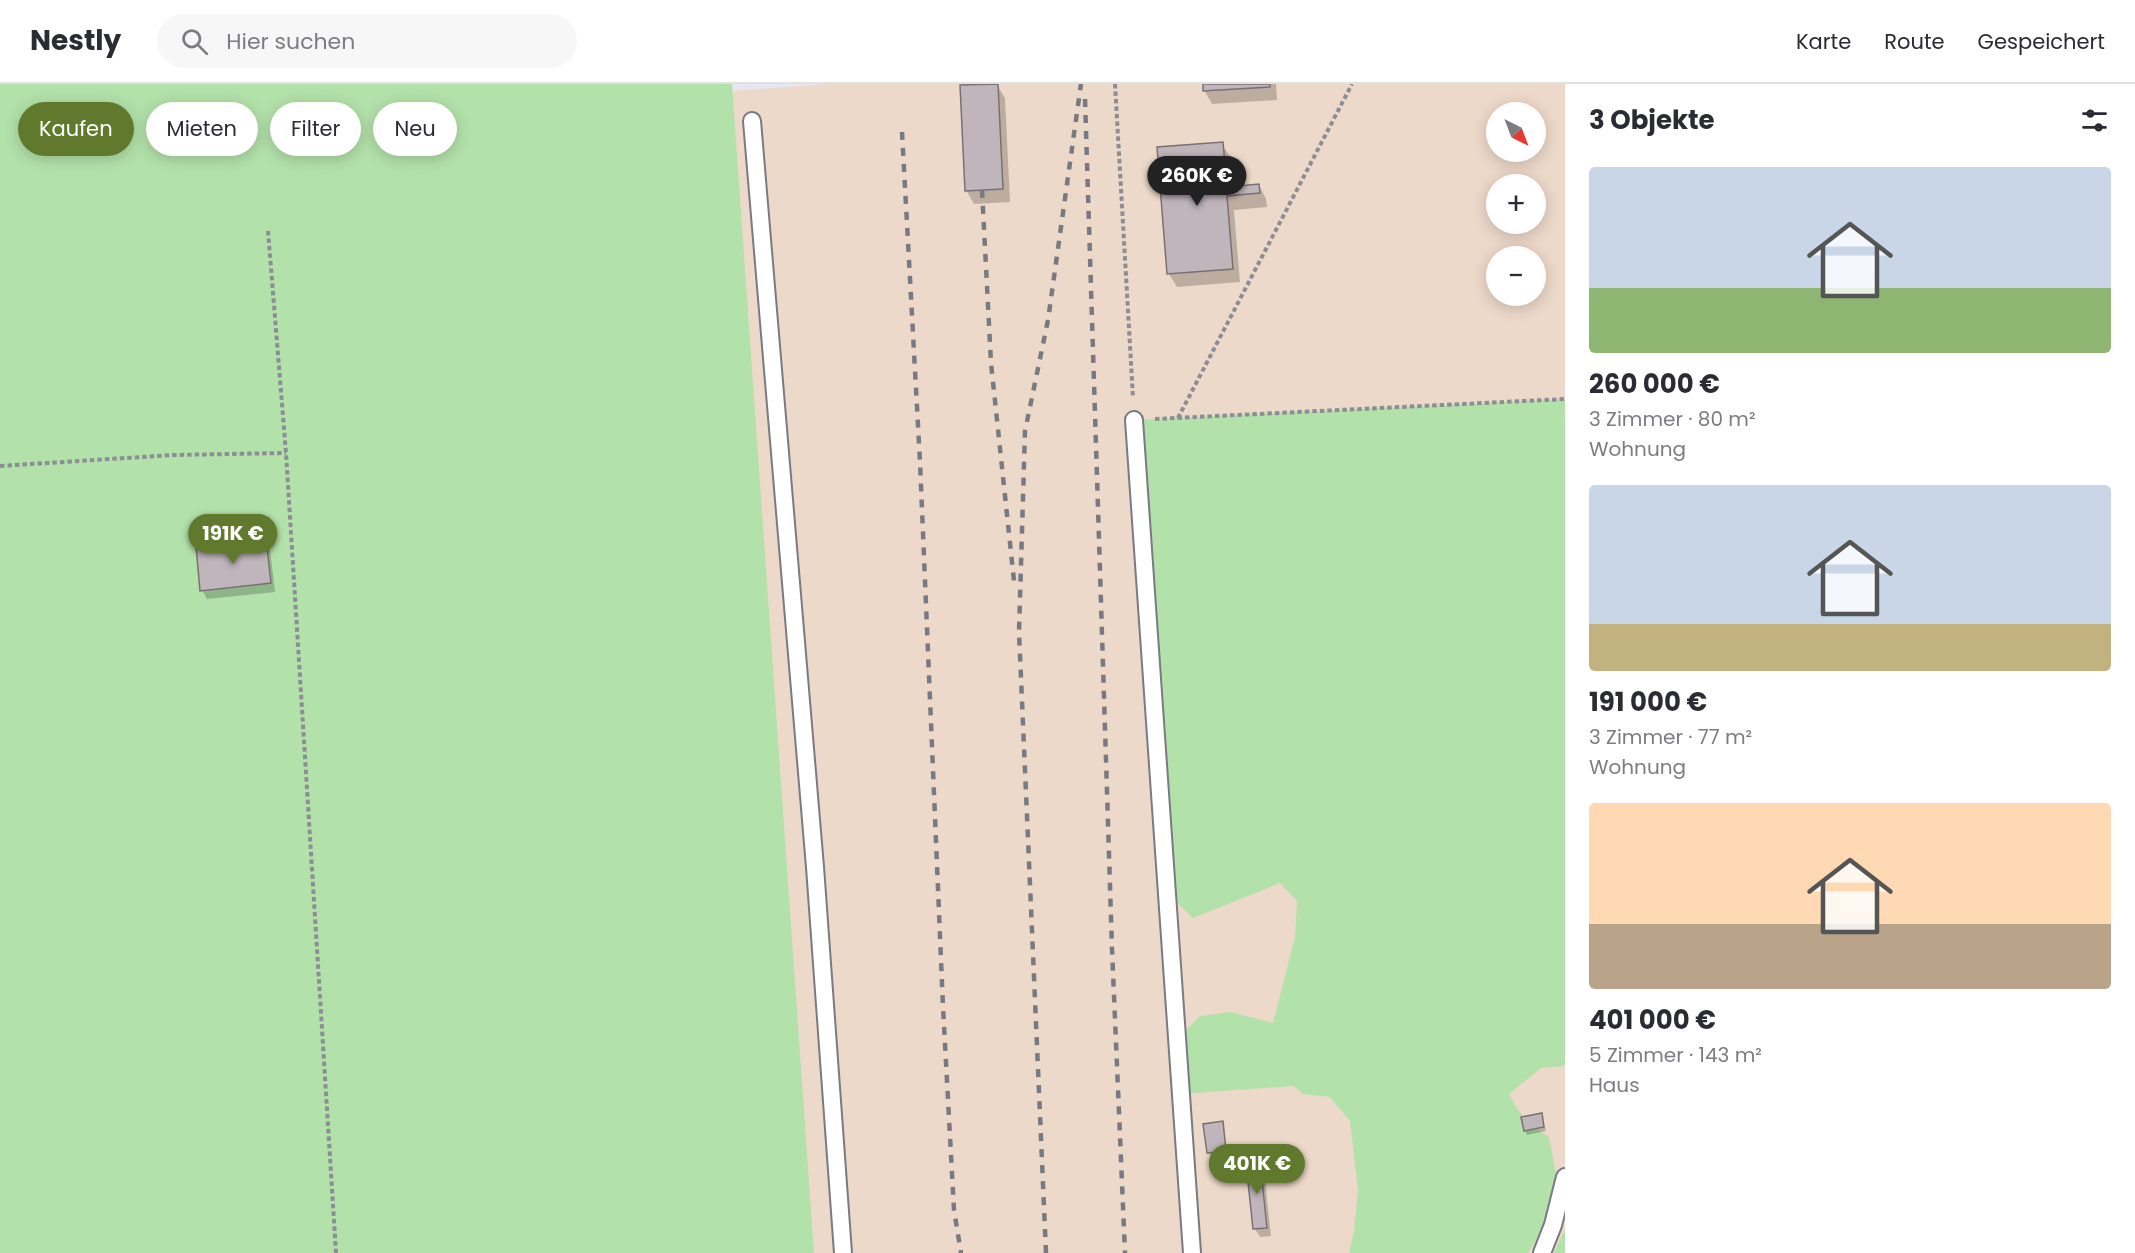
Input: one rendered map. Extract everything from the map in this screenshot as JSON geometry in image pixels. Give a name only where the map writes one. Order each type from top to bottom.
[{"type":"lane","points":[[752,122],[814,855],[843,1253]]},
{"type":"lane","points":[[1134,420],[1192,1253]]},
{"type":"lane","points":[[1542,1253],[1553,1225],[1565,1177]]},
{"type":"path","points":[[1115,84],[1134,420],[1565,399]]},
{"type":"path","points":[[1178,418],[1352,84]]},
{"type":"path","points":[[268,231],[286,453],[336,1253]]},
{"type":"path","points":[[0,466],[173,455],[286,453]]},
{"type":"shaded area","points":[[829,84],[1565,84],[1565,1253],[0,1253],[0,218],[373,153],[373,156],[457,156],[457,139],[731,91]]},
{"type":"green space","points":[[0,84],[732,84],[814,1253],[0,1253]]},
{"type":"green space","points":[[1565,399],[1565,1066],[1541,1068],[1509,1094],[1525,1118],[1549,1137],[1556,1174],[1547,1223],[1528,1253],[1349,1253],[1354,1231],[1358,1190],[1350,1121],[1330,1097],[1303,1094],[1294,1086],[1181,1094],[1186,1030],[1200,1016],[1231,1012],[1273,1023],[1295,937],[1297,901],[1280,883],[1193,918],[1167,893],[1134,420]]},
{"type":"green space","points":[[1565,1229],[1565,1253],[1554,1253]]},
{"type":"building","points":[[998,84],[1003,189],[965,191],[960,85]]},
{"type":"building","points":[[1203,84],[1270,84],[1270,87],[1203,91]]},
{"type":"building","points":[[1223,142],[1227,187],[1259,184],[1260,193],[1227,196],[1233,269],[1167,274],[1157,147]]},
{"type":"building","points":[[266,539],[271,583],[200,591],[196,546]]},
{"type":"building","points":[[1542,1113],[1544,1127],[1524,1131],[1521,1117]]},
{"type":"building","points":[[1223,1121],[1226,1151],[1207,1153],[1203,1124]]},
{"type":"building","points":[[1260,1161],[1267,1228],[1253,1229],[1246,1163]]},
{"type":"railway","points":[[1046,1253],[1019,632],[1025,431],[1048,320],[1081,84]]},
{"type":"railway","points":[[1085,99],[1112,949],[1125,1253]]},
{"type":"railway","points":[[902,132],[920,462],[943,1007],[954,1210],[961,1253]]},
{"type":"railway","points":[[982,190],[991,363],[1014,581]]}]
